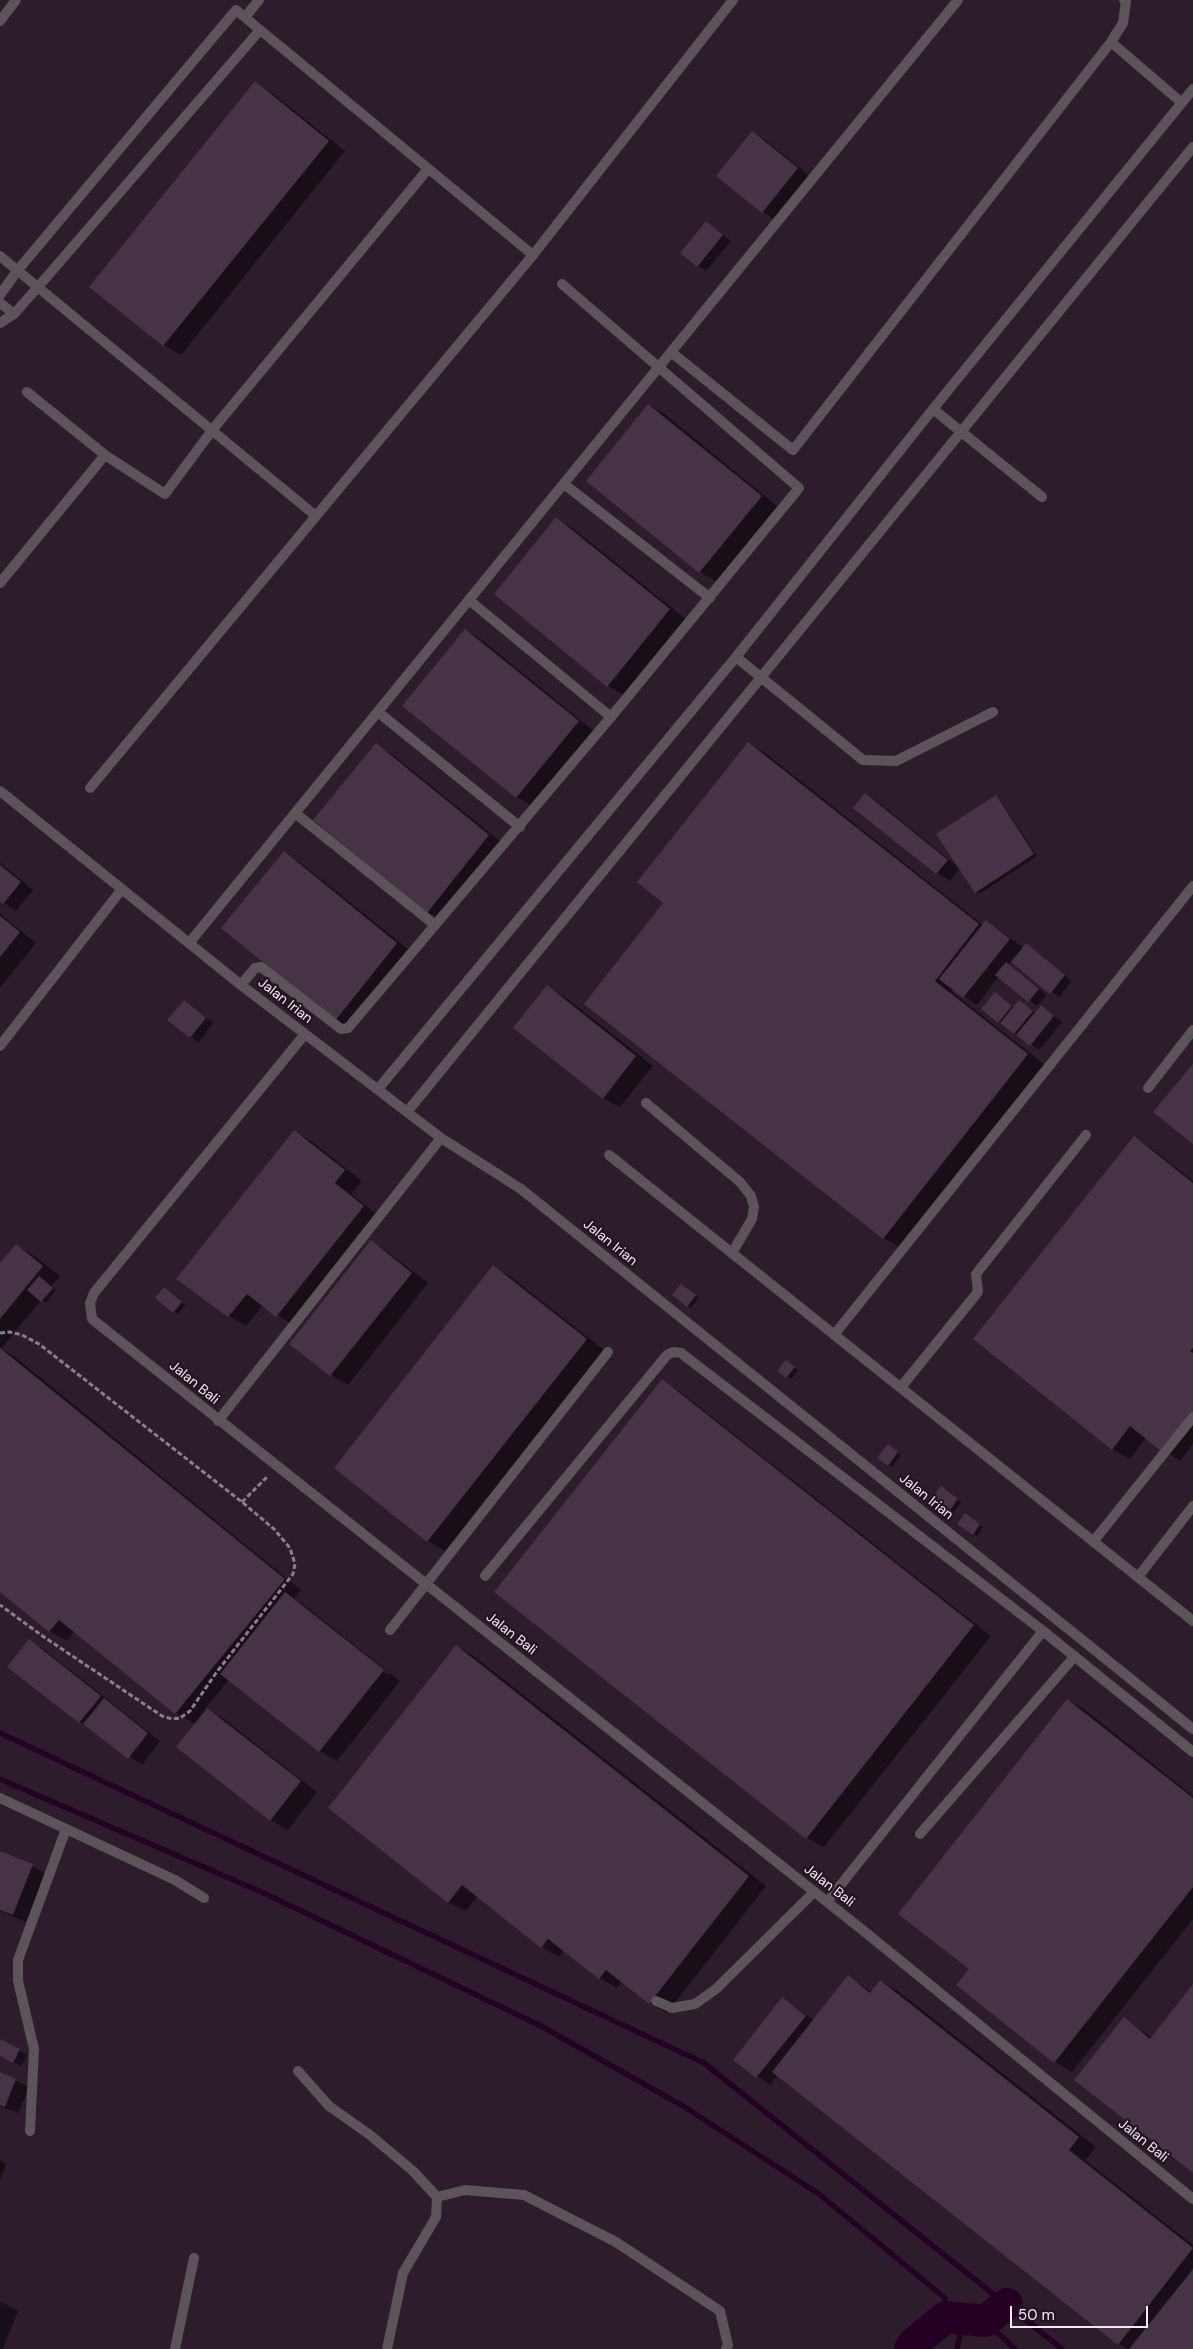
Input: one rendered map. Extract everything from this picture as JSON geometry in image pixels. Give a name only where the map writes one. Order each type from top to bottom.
[{"type":"lane","points":[[0,20],[16,0]]},
{"type":"lane","points":[[245,17],[259,0]]},
{"type":"lane","points":[[90,788],[533,255],[733,0]]},
{"type":"lane","points":[[190,942],[958,0]]},
{"type":"lane","points":[[672,352],[793,450],[1112,42],[1124,23],[1126,2],[1124,0]]},
{"type":"lane","points":[[0,295],[17,270],[236,10],[533,255]]},
{"type":"lane","points":[[0,323],[14,314],[38,287],[260,30]]},
{"type":"lane","points":[[1112,42],[1182,103]]},
{"type":"lane","points":[[378,1090],[736,657],[933,408],[1193,89]]},
{"type":"lane","points":[[408,1112],[1193,147]]},
{"type":"lane","points":[[27,392],[105,455],[165,494],[213,430],[428,169]]},
{"type":"lane","points":[[0,256],[316,516]]},
{"type":"lane","points":[[242,985],[254,968],[261,968],[340,1029],[348,1028],[612,717],[799,488],[562,284]]},
{"type":"lane","points":[[0,303],[14,314]]},
{"type":"lane","points":[[933,408],[1042,497]]},
{"type":"lane","points":[[0,583],[105,455]]},
{"type":"lane","points":[[564,484],[710,598]]},
{"type":"lane","points":[[469,600],[612,717]]},
{"type":"lane","points":[[736,657],[863,760],[896,761],[993,712]]},
{"type":"lane","points":[[378,712],[520,827]]},
{"type":"lane","name":"Jalan Irian","points":[[0,791],[304,1034],[441,1138],[521,1189],[1193,1729]]},
{"type":"lane","points":[[295,813],[435,925]]},
{"type":"lane","points":[[834,1335],[1193,886]]},
{"type":"lane","points":[[0,1046],[122,889]]},
{"type":"lane","points":[[1148,1088],[1193,1030]]},
{"type":"lane","name":"Jalan Bali","points":[[304,1034],[94,1293],[90,1303],[92,1319],[218,1421],[827,1902],[1193,2199]]},
{"type":"lane","points":[[646,1103],[740,1182],[751,1196],[754,1206],[752,1219],[732,1253]]},
{"type":"lane","points":[[901,1387],[978,1292],[976,1274],[1086,1135]]},
{"type":"lane","points":[[218,1421],[441,1138]]},
{"type":"lane","points":[[609,1155],[1193,1621]]},
{"type":"lane","points":[[390,1630],[608,1352]]},
{"type":"lane","points":[[485,1576],[667,1355],[673,1352],[681,1353],[1043,1631],[1193,1752]]},
{"type":"lane","points":[[1094,1542],[1193,1417]]},
{"type":"lane","points":[[1138,1577],[1193,1506]]},
{"type":"lane","points":[[827,1902],[1043,1631]]},
{"type":"lane","points":[[920,1834],[1075,1656]]},
{"type":"lane","points":[[0,1798],[175,1880],[204,1898]]},
{"type":"lane","points":[[30,2130],[34,2048],[18,1981],[18,1960],[66,1829]]},
{"type":"lane","points":[[656,2001],[672,2008],[695,2004],[716,1989],[814,1892]]},
{"type":"lane","points":[[298,2071],[329,2106],[370,2135],[413,2171],[437,2197],[436,2217],[403,2273],[387,2349]]},
{"type":"lane","points":[[437,2197],[465,2190],[524,2195],[607,2238],[720,2311],[728,2346],[726,2349]]},
{"type":"lane","points":[[175,2349],[194,2258]]},
{"type":"path","points":[[0,1333],[10,1332],[22,1335],[39,1344],[242,1502],[274,1528],[290,1548],[295,1564],[293,1574],[216,1673],[190,1711],[180,1718],[172,1719],[162,1716],[44,1637],[0,1605]]},
{"type":"path","points":[[242,1502],[277,1467]]},
{"type":"building","points":[[255,81],[329,141],[163,346],[89,287]]},
{"type":"building","points":[[752,131],[798,168],[762,213],[716,176]]},
{"type":"building","points":[[706,221],[723,235],[697,267],[680,253]]},
{"type":"building","points":[[648,404],[762,496],[699,573],[586,481]]},
{"type":"building","points":[[556,517],[670,609],[607,687],[494,594]]},
{"type":"building","points":[[465,629],[579,721],[516,798],[402,706]]},
{"type":"building","points":[[748,742],[979,924],[935,981],[1028,1054],[883,1239],[584,1004],[663,903],[637,882]]},
{"type":"building","points":[[376,743],[489,835],[427,913],[313,820]]},
{"type":"building","points":[[865,793],[948,860],[936,874],[853,808]]},
{"type":"building","points":[[996,795],[1034,854],[975,893],[936,834]]},
{"type":"building","points":[[284,851],[397,943],[335,1021],[221,928]]},
{"type":"building","points":[[0,865],[21,882],[3,904],[0,902]]},
{"type":"building","points":[[0,916],[20,932],[0,957]]},
{"type":"building","points":[[986,920],[1010,939],[963,998],[939,979]]},
{"type":"building","points":[[1026,943],[1065,975],[1050,994],[1011,962]]},
{"type":"building","points":[[1006,962],[1039,989],[1028,1002],[995,975]]},
{"type":"building","points":[[547,985],[636,1056],[603,1099],[513,1028]]},
{"type":"building","points":[[995,992],[1012,1006],[998,1023],[981,1009]]},
{"type":"building","points":[[184,1000],[206,1018],[190,1038],[167,1020]]},
{"type":"building","points":[[1019,1000],[1033,1011],[1014,1034],[1000,1023]]},
{"type":"building","points":[[1041,1005],[1054,1016],[1030,1046],[1016,1035]]},
{"type":"building","points":[[1193,1064],[1193,1144],[1153,1112]]},
{"type":"building","points":[[294,1130],[345,1170],[335,1183],[364,1206],[276,1317],[247,1294],[228,1317],[176,1279]]},
{"type":"building","points":[[1134,1136],[1193,1183],[1193,1348],[1190,1351],[1193,1353],[1193,1413],[1162,1452],[1130,1426],[1112,1450],[973,1339]]},
{"type":"building","points":[[371,1240],[412,1273],[330,1376],[289,1344]]},
{"type":"building","points":[[16,1244],[43,1266],[0,1319],[0,1263]]},
{"type":"building","points":[[493,1265],[587,1339],[427,1542],[334,1468]]},
{"type":"building","points":[[39,1276],[53,1288],[41,1302],[27,1290]]},
{"type":"building","points":[[681,1284],[696,1295],[687,1307],[672,1295]]},
{"type":"building","points":[[164,1287],[182,1302],[173,1313],[155,1298]]},
{"type":"building","points":[[0,1348],[285,1579],[175,1714],[59,1620],[49,1632],[0,1592]]},
{"type":"building","points":[[786,1360],[795,1367],[786,1378],[777,1371]]},
{"type":"building","points":[[662,1379],[974,1625],[806,1839],[494,1592]]},
{"type":"building","points":[[888,1444],[898,1452],[888,1466],[877,1458]]},
{"type":"building","points":[[941,1486],[958,1499],[948,1513],[930,1500]]},
{"type":"building","points":[[965,1513],[980,1524],[973,1535],[957,1524]]},
{"type":"building","points":[[285,1592],[384,1670],[319,1752],[220,1674]]},
{"type":"building","points":[[29,1639],[101,1696],[79,1723],[7,1667]]},
{"type":"building","points":[[456,1645],[749,1876],[649,2004],[606,1970],[599,1979],[548,1939],[541,1948],[462,1885],[448,1903],[328,1808]]},
{"type":"building","points":[[104,1698],[148,1733],[128,1759],[83,1724]]},
{"type":"building","points":[[1067,1699],[1193,1798],[1193,1887],[1054,2063],[956,1985],[969,1969],[898,1914]]},
{"type":"building","points":[[207,1708],[301,1781],[270,1821],[176,1747]]},
{"type":"building","points":[[0,1851],[33,1864],[13,1915],[0,1910]]},
{"type":"building","points":[[848,1975],[870,1993],[880,1980],[1079,2137],[1069,2150],[1193,2248],[1118,2345],[772,2072]]},
{"type":"building","points":[[1193,1984],[1193,2173],[1074,2080],[1124,2017],[1150,2039]]},
{"type":"building","points":[[782,1997],[806,2016],[756,2078],[733,2060]]},
{"type":"building","points":[[0,2039],[20,2049],[13,2063],[0,2056]]},
{"type":"building","points":[[0,2072],[16,2079],[5,2107],[0,2105]]},
{"type":"building","points":[[1193,2269],[1193,2349],[1129,2349]]},
{"type":"waterway","points":[[0,1733],[704,2063],[1062,2349]]},
{"type":"waterway","points":[[0,1779],[266,1894],[541,2026],[683,2106],[819,2194],[945,2298],[946,2317]]},
{"type":"waterway","points":[[910,2349],[914,2343],[946,2317],[985,2321],[1007,2304]]},
{"type":"waterway","points":[[957,2349],[963,2319]]},
{"type":"waterway","points":[[985,2321],[1015,2349]]}]
